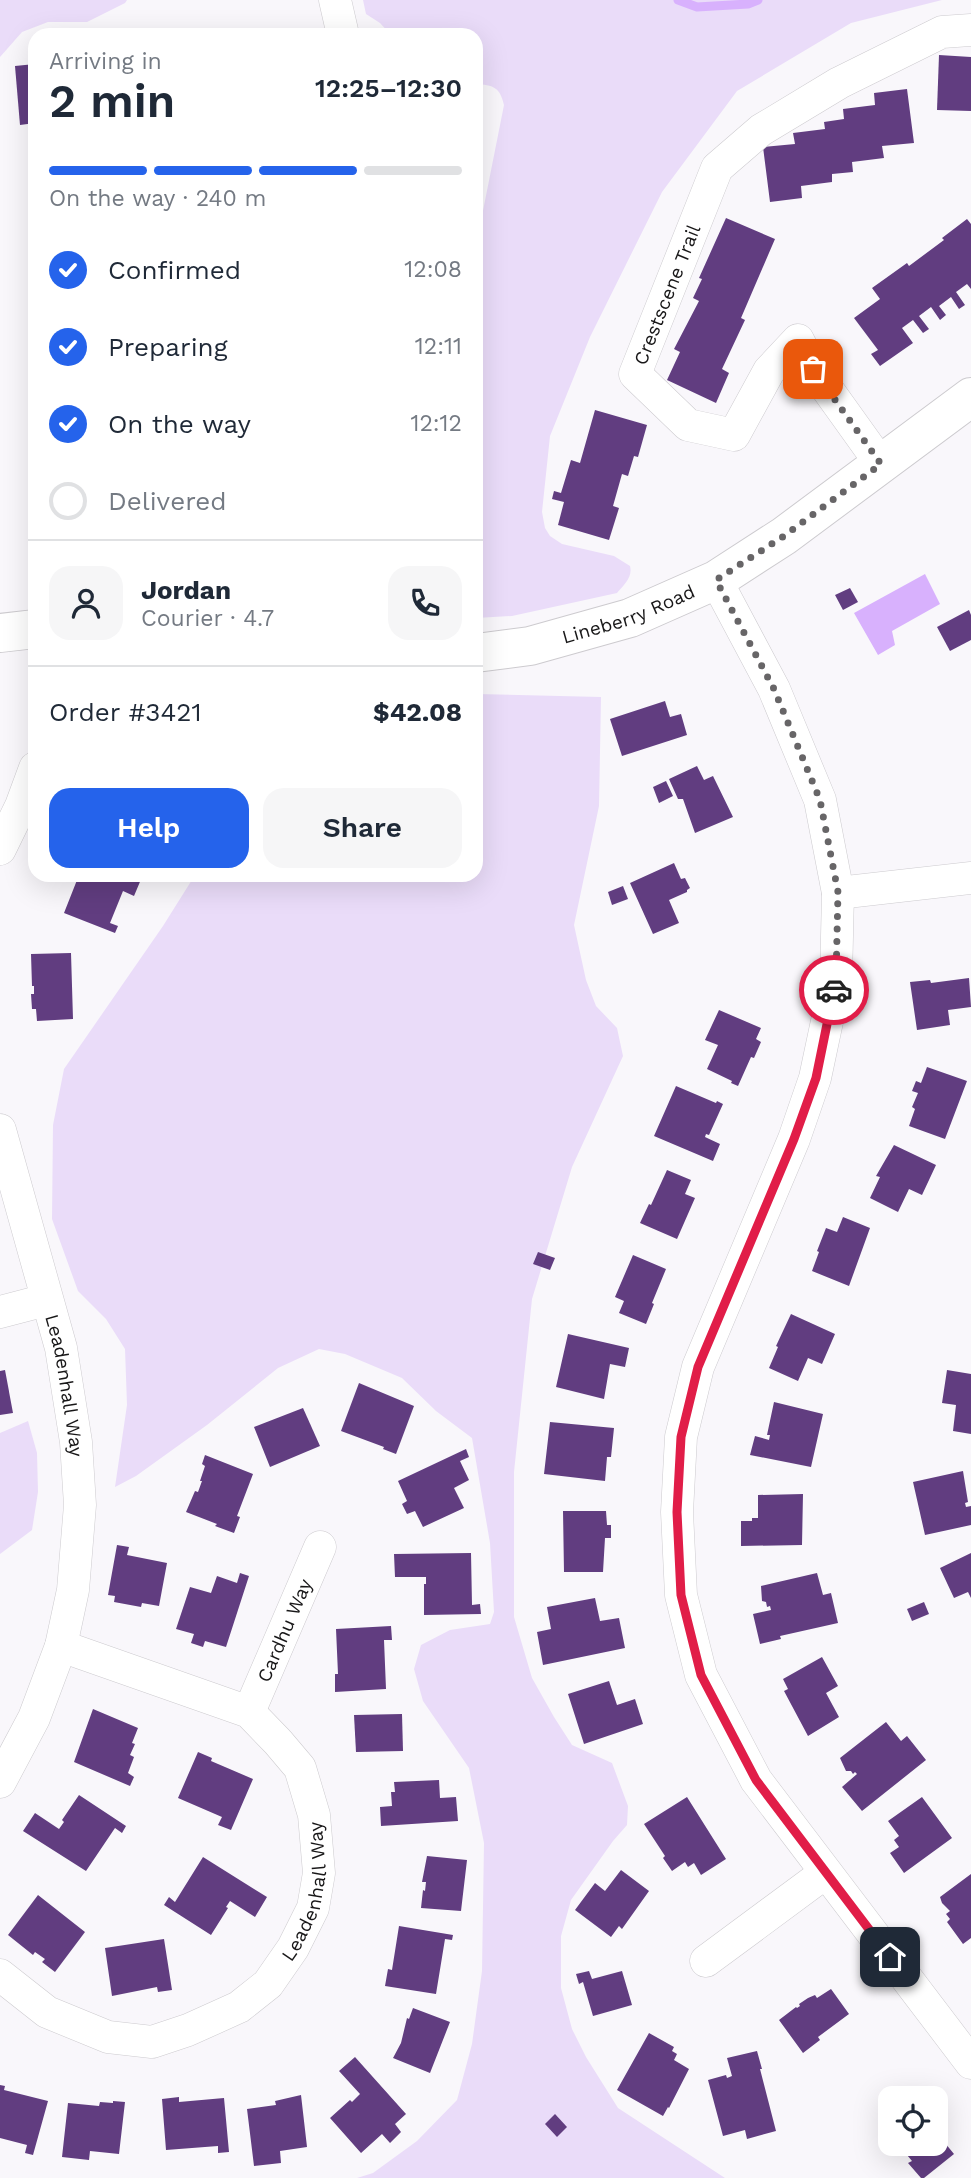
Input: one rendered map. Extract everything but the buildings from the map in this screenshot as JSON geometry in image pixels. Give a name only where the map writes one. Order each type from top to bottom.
[{"type":"street","points":[[335,0],[341,28]]},
{"type":"street","name":"Crestscene Trail","points":[[881,464],[813,369],[798,340],[769,371],[734,435],[688,425],[635,374],[717,168],[761,130],[839,83],[942,32],[971,30]]},
{"type":"street","name":"Lineberry Road","points":[[483,652],[530,646],[630,618],[716,580],[784,536],[971,397]]},
{"type":"street","points":[[716,580],[774,689],[820,800],[838,892],[836,979],[816,1078],[794,1139],[698,1367],[681,1437],[677,1512],[681,1595],[701,1675],[756,1780],[971,2063]]},
{"type":"street","points":[[0,633],[28,630]]},
{"type":"street","points":[[0,849],[28,787]]},
{"type":"street","points":[[838,892],[971,878]]},
{"type":"street","name":"Leadenhall Way","points":[[0,1130],[61,1348],[76,1442],[80,1505],[73,1590],[61,1646],[34,1718],[0,1783]]},
{"type":"street","points":[[0,1312],[46,1300]]},
{"type":"street","name":"Cardhu Way","points":[[248,1712],[320,1547]]},
{"type":"street","name":"Leadenhall Way","points":[[0,1975],[47,2012],[108,2037],[152,2042],[188,2030],[239,2007],[268,1984],[293,1948],[313,1908],[319,1872],[314,1815],[300,1768],[248,1712],[61,1646]]},
{"type":"street","points":[[706,1961],[825,1873]]},
{"type":"shaded area","points":[[0,0],[127,0],[87,22],[48,22],[28,28],[0,57]]},
{"type":"shaded area","points":[[363,0],[942,0],[851,23],[737,91],[662,192],[590,337],[550,436],[542,512],[545,528],[550,536],[562,544],[614,556],[630,566],[629,577],[617,593],[512,616],[483,618],[483,211],[504,105],[495,88],[483,85],[483,28],[385,28],[366,14]]},
{"type":"shaded area","points":[[925,574],[940,604],[892,631],[895,645],[878,655],[854,613]]},
{"type":"shaded area","points":[[483,694],[601,697],[599,806],[574,925],[586,980],[596,1006],[617,1028],[623,1056],[572,1167],[532,1299],[514,1472],[514,1617],[532,1678],[554,1717],[572,1745],[612,1763],[628,1806],[627,1825],[571,1900],[561,1936],[561,1988],[572,2029],[618,2108],[725,2178],[357,2178],[373,2173],[417,2141],[457,2100],[472,2044],[482,1971],[484,1843],[469,1768],[423,1701],[414,1669],[421,1645],[450,1630],[490,1624],[494,1612],[490,1543],[472,1438],[436,1411],[402,1378],[345,1354],[319,1349],[278,1368],[207,1425],[136,1476],[115,1487],[127,1405],[125,1349],[106,1319],[78,1291],[52,1219],[53,1125],[64,1069],[191,882],[483,882]]},
{"type":"shaded area","points":[[28,1421],[37,1453],[38,1492],[32,1530],[0,1554],[0,1433]]},
{"type":"waterway","points":[[678,0],[697,7],[748,4],[758,0]]},
{"type":"way so far","points":[[813,369],[881,464],[784,536],[716,580],[774,689],[820,800],[838,892],[834,990]]},
{"type":"route","points":[[834,990],[816,1078],[794,1139],[698,1367],[681,1437],[677,1512],[681,1595],[701,1675],[756,1780],[890,1957]]}]
